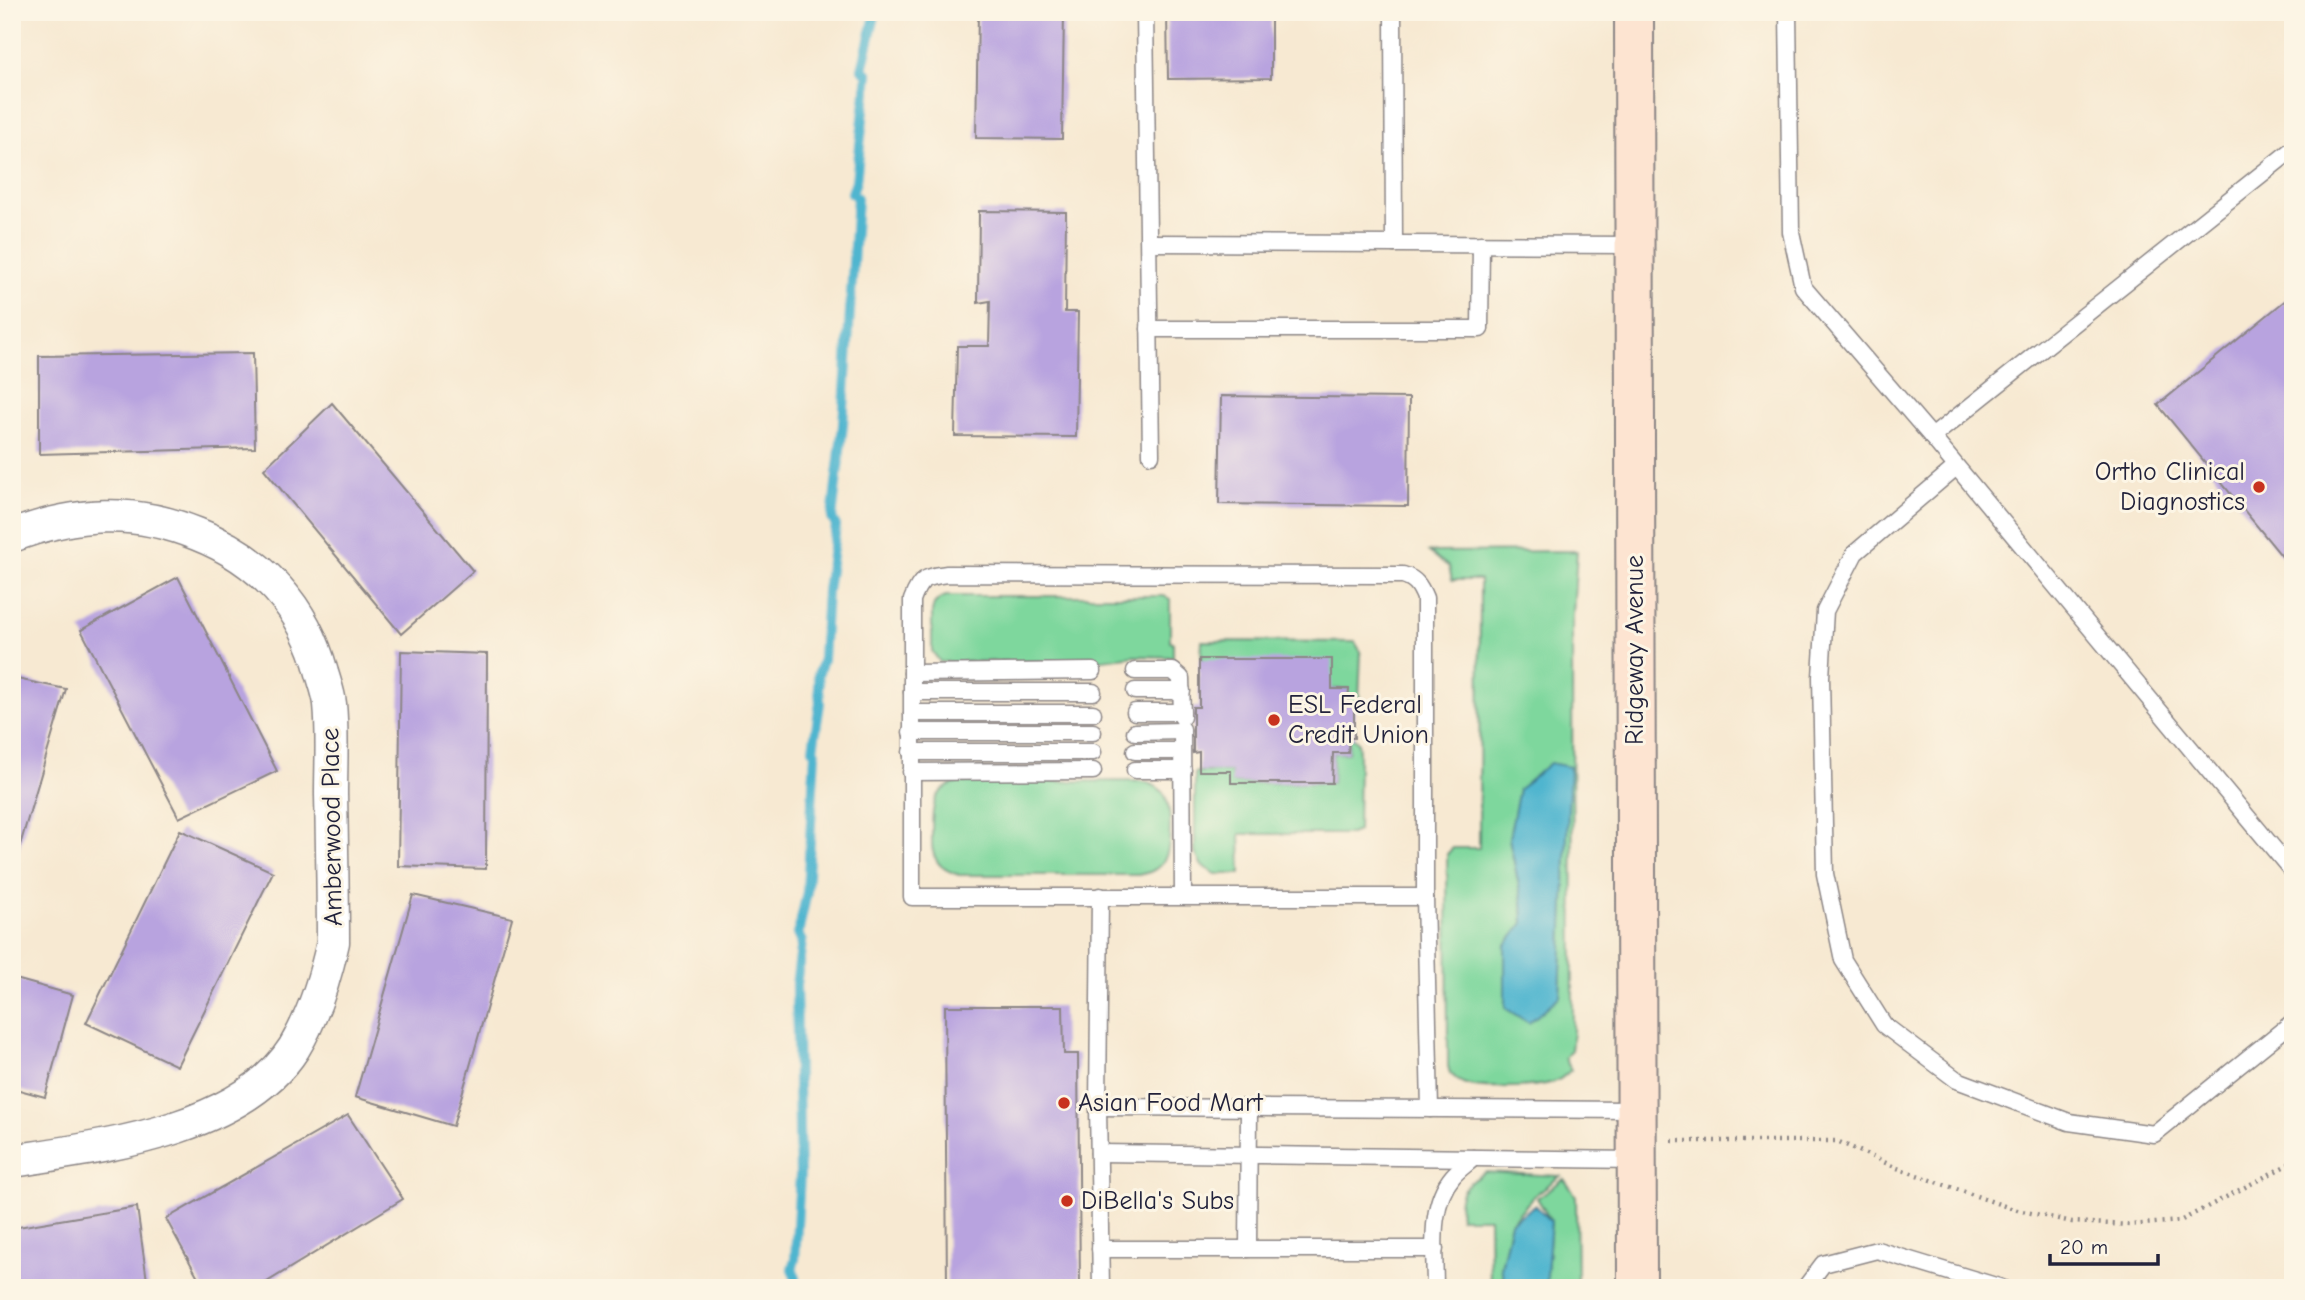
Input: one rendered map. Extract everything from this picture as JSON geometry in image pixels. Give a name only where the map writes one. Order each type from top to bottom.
[{"type":"main road","name":"Ridgeway Avenue","points":[[1634,12],[1637,1288]]},
{"type":"street","name":"Amberwood Place","points":[[12,536],[38,526],[81,516],[124,515],[174,524],[223,544],[266,575],[293,607],[315,646],[330,702],[333,942],[326,976],[312,1015],[293,1049],[270,1076],[237,1100],[196,1121],[134,1139],[12,1161]]},
{"type":"lane","points":[[1145,12],[1151,455]]},
{"type":"lane","points":[[1393,12],[1394,244]]},
{"type":"lane","points":[[1788,12],[1791,232],[1803,287],[1932,437],[2293,872]]},
{"type":"lane","points":[[1932,437],[2293,149]]},
{"type":"lane","points":[[1149,243],[1634,245]]},
{"type":"lane","points":[[1149,329],[1480,330],[1481,244]]},
{"type":"lane","points":[[1956,467],[1855,553],[1825,611],[1821,677],[1825,874],[1843,960],[1884,1025],[1958,1080],[2070,1122],[2154,1134],[2293,1022]]},
{"type":"lane","points":[[1425,897],[912,897],[912,600],[918,584],[929,576],[975,574],[1403,575],[1420,585],[1425,598],[1425,897],[1430,1109]]},
{"type":"lane","points":[[912,673],[1093,671]]},
{"type":"lane","points":[[1135,671],[1173,671],[1181,678],[1183,896]]},
{"type":"lane","points":[[1135,691],[1182,691]]},
{"type":"lane","points":[[912,692],[1093,692]]},
{"type":"lane","points":[[1135,712],[1182,722]]},
{"type":"lane","points":[[912,713],[1093,713]]},
{"type":"lane","points":[[1135,732],[1182,722]]},
{"type":"lane","points":[[911,732],[1093,732]]},
{"type":"lane","points":[[1135,751],[1182,751]]},
{"type":"lane","points":[[911,752],[1093,752]]},
{"type":"lane","points":[[1136,770],[1183,770]]},
{"type":"lane","points":[[911,772],[1093,771]]},
{"type":"lane","points":[[1100,896],[1098,1107],[1101,1288]]},
{"type":"lane","points":[[1098,1107],[1430,1109],[1636,1137]]},
{"type":"lane","points":[[1248,1249],[1249,1108]]},
{"type":"lane","points":[[1099,1153],[1473,1158],[1636,1137]]},
{"type":"lane","points":[[1435,1288],[1435,1219],[1441,1198],[1451,1177],[1473,1158]]},
{"type":"lane","points":[[1100,1249],[1435,1249]]},
{"type":"lane","points":[[1805,1288],[1823,1264],[1877,1250],[2002,1288]]},
{"type":"path","points":[[1636,1137],[1837,1140],[1897,1168],[2013,1209],[2072,1222],[2130,1225],[2180,1221],[2293,1162]]},
{"type":"green space","points":[[1577,551],[1572,631],[1573,1032],[1571,1050],[1565,1058],[1571,1070],[1550,1083],[1482,1087],[1456,1079],[1448,1067],[1447,854],[1453,848],[1479,848],[1480,580],[1452,580],[1449,567],[1429,552]],"holes":[[[1569,767],[1560,996],[1505,946],[1523,924],[1522,900],[1509,838]]]},
{"type":"green space","points":[[946,596],[1164,596],[1170,599],[1170,641],[1173,642],[1173,657],[1135,656],[1093,661],[940,662],[932,651],[932,612],[934,604]]},
{"type":"green space","points":[[1202,641],[1355,642],[1361,652],[1359,701],[1348,704],[1348,689],[1332,689],[1201,659]]},
{"type":"green space","points":[[1349,738],[1358,742],[1359,752],[1358,831],[1351,834],[1240,834],[1241,874],[1216,874],[1202,866],[1195,853],[1195,772],[1231,771],[1232,783],[1332,783],[1333,753],[1348,753]]},
{"type":"green space","points":[[1141,781],[1162,791],[1167,800],[1170,819],[1168,849],[1160,866],[1154,870],[1138,875],[959,875],[941,866],[934,854],[932,825],[935,802],[943,790],[959,782]]},
{"type":"green space","points":[[1485,1172],[1560,1176],[1535,1195],[1511,1222],[1501,1268],[1507,1288],[1490,1288],[1489,1218],[1460,1218],[1459,1201],[1463,1190]]},
{"type":"green space","points":[[1564,1179],[1576,1196],[1577,1288],[1546,1288],[1551,1221],[1537,1198]]},
{"type":"water","points":[[1550,763],[1570,767],[1560,996],[1529,1023],[1505,1008],[1505,946],[1523,923],[1522,900],[1509,838],[1519,789]]},
{"type":"water","points":[[1535,1205],[1551,1221],[1546,1288],[1507,1288],[1501,1268],[1511,1222]]},
{"type":"building","points":[[978,12],[1064,12],[1062,139],[976,138]]},
{"type":"building","points":[[1167,12],[1271,12],[1271,78],[1168,79]]},
{"type":"building","points":[[979,211],[1066,212],[1065,312],[1078,312],[1076,437],[955,436],[957,346],[989,346],[990,301],[978,303]]},
{"type":"building","name":"Ortho Clinical Diagnostics","points":[[2293,294],[2293,570],[2158,405]]},
{"type":"building","points":[[253,353],[255,448],[39,454],[39,356]]},
{"type":"building","points":[[1221,396],[1409,398],[1408,506],[1219,504]]},
{"type":"building","points":[[332,403],[473,571],[401,634],[264,469]]},
{"type":"building","points":[[178,577],[277,771],[179,818],[81,630]]},
{"type":"building","points":[[401,651],[487,654],[486,869],[398,866]]},
{"type":"building","name":"ESL Federal Credit Union","points":[[1199,659],[1332,659],[1332,689],[1349,689],[1348,704],[1354,704],[1354,738],[1349,738],[1348,753],[1333,753],[1332,783],[1231,783],[1231,771],[1199,771],[1199,752],[1193,753],[1193,707],[1199,707]]},
{"type":"building","points":[[12,678],[66,689],[13,869],[12,869]]},
{"type":"building","points":[[180,830],[273,872],[177,1066],[86,1023]]},
{"type":"building","points":[[413,895],[512,918],[453,1126],[355,1097]]},
{"type":"building","points":[[12,978],[73,995],[45,1097],[12,1088]]},
{"type":"building","points":[[945,1006],[1063,1006],[1064,1054],[1078,1054],[1080,1288],[947,1288]]},
{"type":"building","points":[[348,1115],[403,1199],[257,1288],[204,1288],[166,1219]]},
{"type":"building","points":[[137,1207],[148,1288],[12,1288],[12,1228]]},
{"type":"waterway","points":[[796,1288],[792,1269],[795,1260],[800,1175],[796,985],[802,942],[798,934],[807,892],[815,753],[813,749],[820,703],[818,675],[823,659],[827,591],[836,526],[832,518],[843,425],[857,198],[852,193],[856,181],[868,74],[862,69],[876,12]]},
{"type":"place","name":"Ortho Clinical Diagnostics","points":[[2259,487]]},
{"type":"place","name":"ESL Federal Credit Union","points":[[1274,720]]},
{"type":"place","name":"Asian Food Mart","points":[[1064,1103]]},
{"type":"place","name":"DiBella's Subs","points":[[1067,1201]]}]
